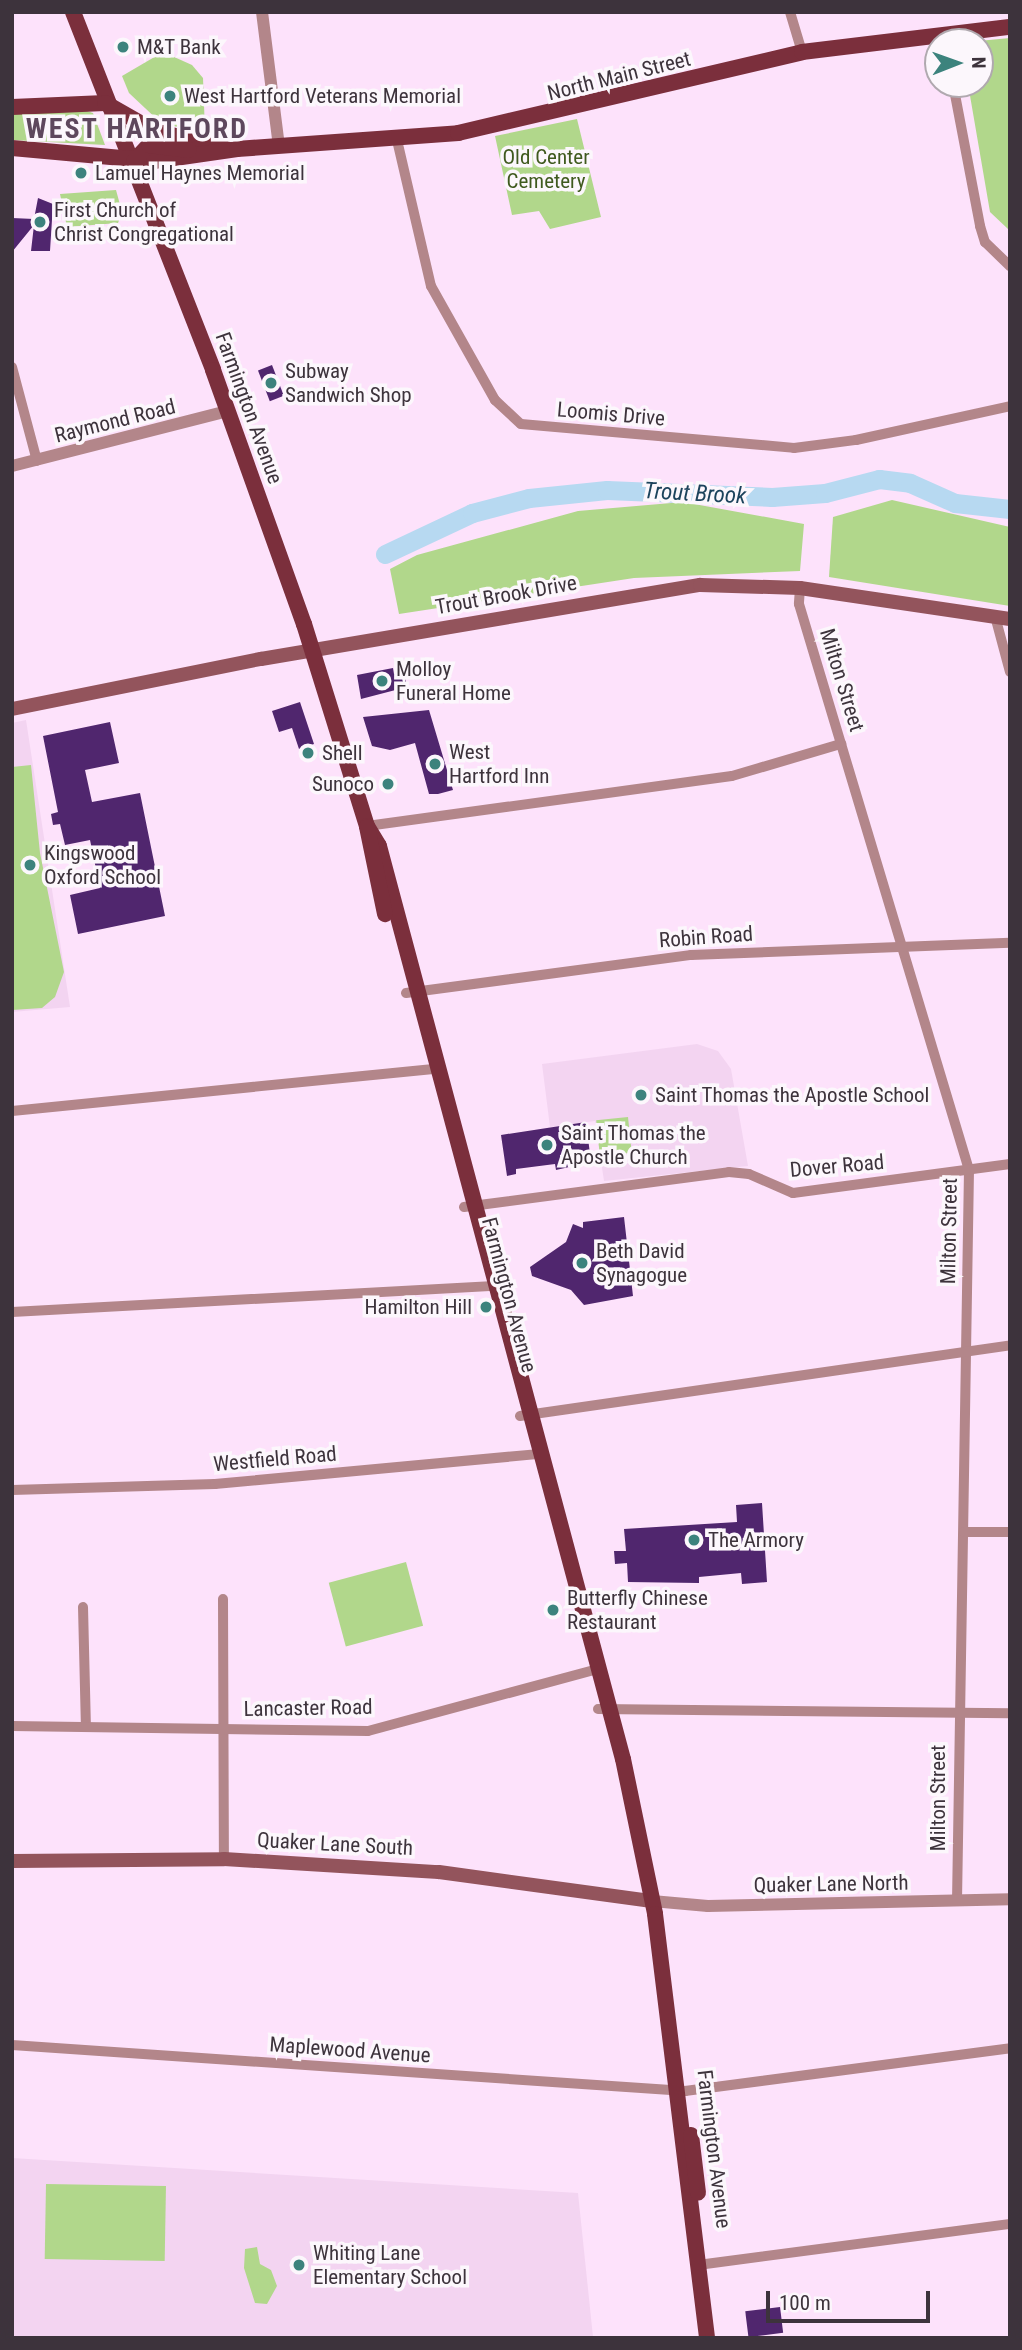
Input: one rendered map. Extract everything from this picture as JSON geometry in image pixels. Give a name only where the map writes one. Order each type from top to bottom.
[{"type":"main road","name":"Farmington Avenue","points":[[73,12],[134,161],[227,411],[313,651],[366,826],[379,846],[411,992],[621,1772],[652,1901],[703,2264],[717,2338]]},
{"type":"main road","name":"North Main Street","points":[[12,148],[134,161],[237,149],[397,140],[538,117],[802,52],[924,40]]},
{"type":"main road","points":[[12,107],[111,105]]},
{"type":"main road","name":"North Main Street","points":[[111,105],[154,131],[237,149]]},
{"type":"main road","name":"Trout Brook Drive","points":[[12,709],[313,651],[674,588],[800,587],[1010,619]]},
{"type":"main road","name":"Quaker Lane South","points":[[12,1861],[224,1859],[439,1872],[652,1901]]},
{"type":"main road","name":"Farmington Avenue","points":[[703,2264],[707,2338]]},
{"type":"street","points":[[262,12],[279,147]]},
{"type":"street","points":[[790,12],[802,52]]},
{"type":"street","points":[[956,98],[979,226],[985,242],[1010,267]]},
{"type":"street","name":"Loomis Drive","points":[[397,140],[431,286],[495,400],[521,424],[794,448],[856,440],[1010,406]]},
{"type":"street","points":[[12,367],[37,461]]},
{"type":"street","name":"Raymond Road","points":[[12,466],[227,411]]},
{"type":"street","name":"Milton Street","points":[[800,587],[799,604],[969,1170],[957,1901]]},
{"type":"street","points":[[995,616],[1010,672]]},
{"type":"street","points":[[366,826],[732,776],[841,744]]},
{"type":"street","name":"Robin Road","points":[[411,992],[691,955],[1010,943]]},
{"type":"street","points":[[12,1111],[432,1070]]},
{"type":"street","name":"Dover Road","points":[[469,1206],[729,1172],[749,1174],[793,1193],[1010,1164]]},
{"type":"street","points":[[12,1312],[489,1286]]},
{"type":"street","points":[[525,1415],[1010,1345]]},
{"type":"street","name":"Westfield Road","points":[[12,1490],[215,1484],[535,1455]]},
{"type":"street","points":[[964,1532],[1010,1532]]},
{"type":"street","points":[[223,1600],[224,1859]]},
{"type":"street","points":[[83,1607],[86,1726]]},
{"type":"street","name":"Lancaster Road","points":[[12,1726],[368,1731],[593,1670]]},
{"type":"street","points":[[603,1708],[1010,1713]]},
{"type":"street","name":"Quaker Lane North","points":[[652,1901],[708,1906],[1010,1899]]},
{"type":"street","name":"Maplewood Avenue","points":[[12,2045],[679,2091],[1010,2048]]},
{"type":"street","points":[[703,2264],[1010,2224]]},
{"type":"shaded area","name":"Kingswood Oxford School","points":[[26,720],[70,1007],[12,1012],[12,723]]},
{"type":"shaded area","name":"Saint Thomas the Apostle School","points":[[697,1044],[718,1051],[731,1069],[748,1166],[604,1181],[595,1121],[550,1127],[542,1064]]},
{"type":"shaded area","name":"Whiting Lane Elementary School","points":[[12,2158],[578,2193],[593,2337],[12,2338]]},
{"type":"green space","points":[[1010,38],[1010,229],[990,212],[970,98],[994,98],[994,40]]},
{"type":"green space","points":[[163,52],[192,65],[203,78],[205,132],[162,124],[129,93],[122,76]]},
{"type":"green space","points":[[12,113],[93,113],[105,145],[12,140]]},
{"type":"green space","name":"Old Center Cemetery","points":[[577,119],[601,217],[550,229],[539,211],[512,215],[495,136]]},
{"type":"green space","points":[[116,190],[122,212],[118,223],[67,227],[60,194]]},
{"type":"green space","points":[[892,500],[1010,527],[1010,606],[829,577],[833,517]]},
{"type":"green space","points":[[683,502],[804,524],[800,571],[634,578],[399,614],[390,569],[417,555],[578,511]]},
{"type":"green space","name":"Kingswood Oxford School","points":[[31,765],[40,853],[64,972],[55,997],[42,1008],[12,1010],[12,767]]},
{"type":"green space","points":[[628,1117],[632,1153],[600,1156],[596,1120]]},
{"type":"green space","points":[[406,1562],[423,1626],[346,1646],[329,1583]]},
{"type":"green space","points":[[46,2184],[166,2186],[165,2261],[45,2259]]},
{"type":"green space","points":[[257,2247],[260,2264],[271,2270],[277,2286],[267,2304],[255,2303],[244,2268],[245,2249]]},
{"type":"building","name":"First Church of Christ Congregational","points":[[38,198],[53,204],[50,251],[31,251],[34,225],[12,252],[12,218],[34,219]]},
{"type":"building","name":"Subway Sandwich Shop","points":[[272,365],[284,396],[270,401],[258,370]]},
{"type":"building","name":"Molloy Funeral Home","points":[[393,668],[394,674],[404,672],[407,687],[361,699],[357,675]]},
{"type":"building","name":"Shell","points":[[300,702],[314,744],[299,749],[292,728],[279,732],[272,711]]},
{"type":"building","name":"West Hartford Inn","points":[[429,710],[453,790],[438,794],[429,794],[415,743],[390,750],[372,746],[363,717]]},
{"type":"building","points":[[110,722],[119,763],[85,770],[92,802],[140,793],[165,916],[78,934],[70,895],[100,888],[90,840],[65,845],[60,824],[53,825],[51,814],[58,812],[43,736]]},
{"type":"building","name":"Saint Thomas the Apostle Church","points":[[586,1122],[591,1162],[556,1170],[555,1164],[516,1169],[516,1174],[507,1176],[501,1135]]},
{"type":"building","name":"Beth David Synagogue","points":[[624,1217],[633,1296],[584,1305],[571,1290],[532,1276],[530,1267],[566,1242],[573,1224],[583,1228],[583,1222]]},
{"type":"building","name":"The Armory","points":[[762,1503],[767,1582],[742,1584],[741,1573],[699,1577],[699,1583],[628,1582],[627,1563],[615,1564],[614,1551],[626,1551],[624,1529],[737,1522],[736,1505]]},
{"type":"building","points":[[780,2307],[783,2333],[748,2337],[745,2311]]},
{"type":"waterway","name":"Trout Brook","points":[[385,554],[472,513],[529,498],[607,490],[772,497],[825,493],[879,479],[910,483],[955,503],[1010,509]]},
{"type":"place","name":"M&T Bank","points":[[123,47]]},
{"type":"place","name":"West Hartford Veterans Memorial","points":[[170,96]]},
{"type":"place","name":"Lamuel Haynes Memorial","points":[[81,173]]},
{"type":"place","name":"First Church of Christ Congregational","points":[[40,222]]},
{"type":"place","name":"Subway Sandwich Shop","points":[[271,383]]},
{"type":"place","name":"Molloy Funeral Home","points":[[382,681]]},
{"type":"place","name":"Shell","points":[[308,753]]},
{"type":"place","name":"West Hartford Inn","points":[[435,764]]},
{"type":"place","name":"Sunoco","points":[[388,784]]},
{"type":"place","name":"Kingswood Oxford School","points":[[30,865]]},
{"type":"place","name":"Saint Thomas the Apostle School","points":[[641,1095]]},
{"type":"place","name":"Saint Thomas the Apostle Church","points":[[547,1145]]},
{"type":"place","name":"Beth David Synagogue","points":[[582,1263]]},
{"type":"place","name":"Hamilton Hill","points":[[486,1307]]},
{"type":"place","name":"The Armory","points":[[694,1540]]},
{"type":"place","name":"Butterfly Chinese Restaurant","points":[[553,1610]]},
{"type":"place","name":"Whiting Lane Elementary School","points":[[299,2265]]},
{"type":"district","name":"WEST HARTFORD","points":[[137,129]]}]
